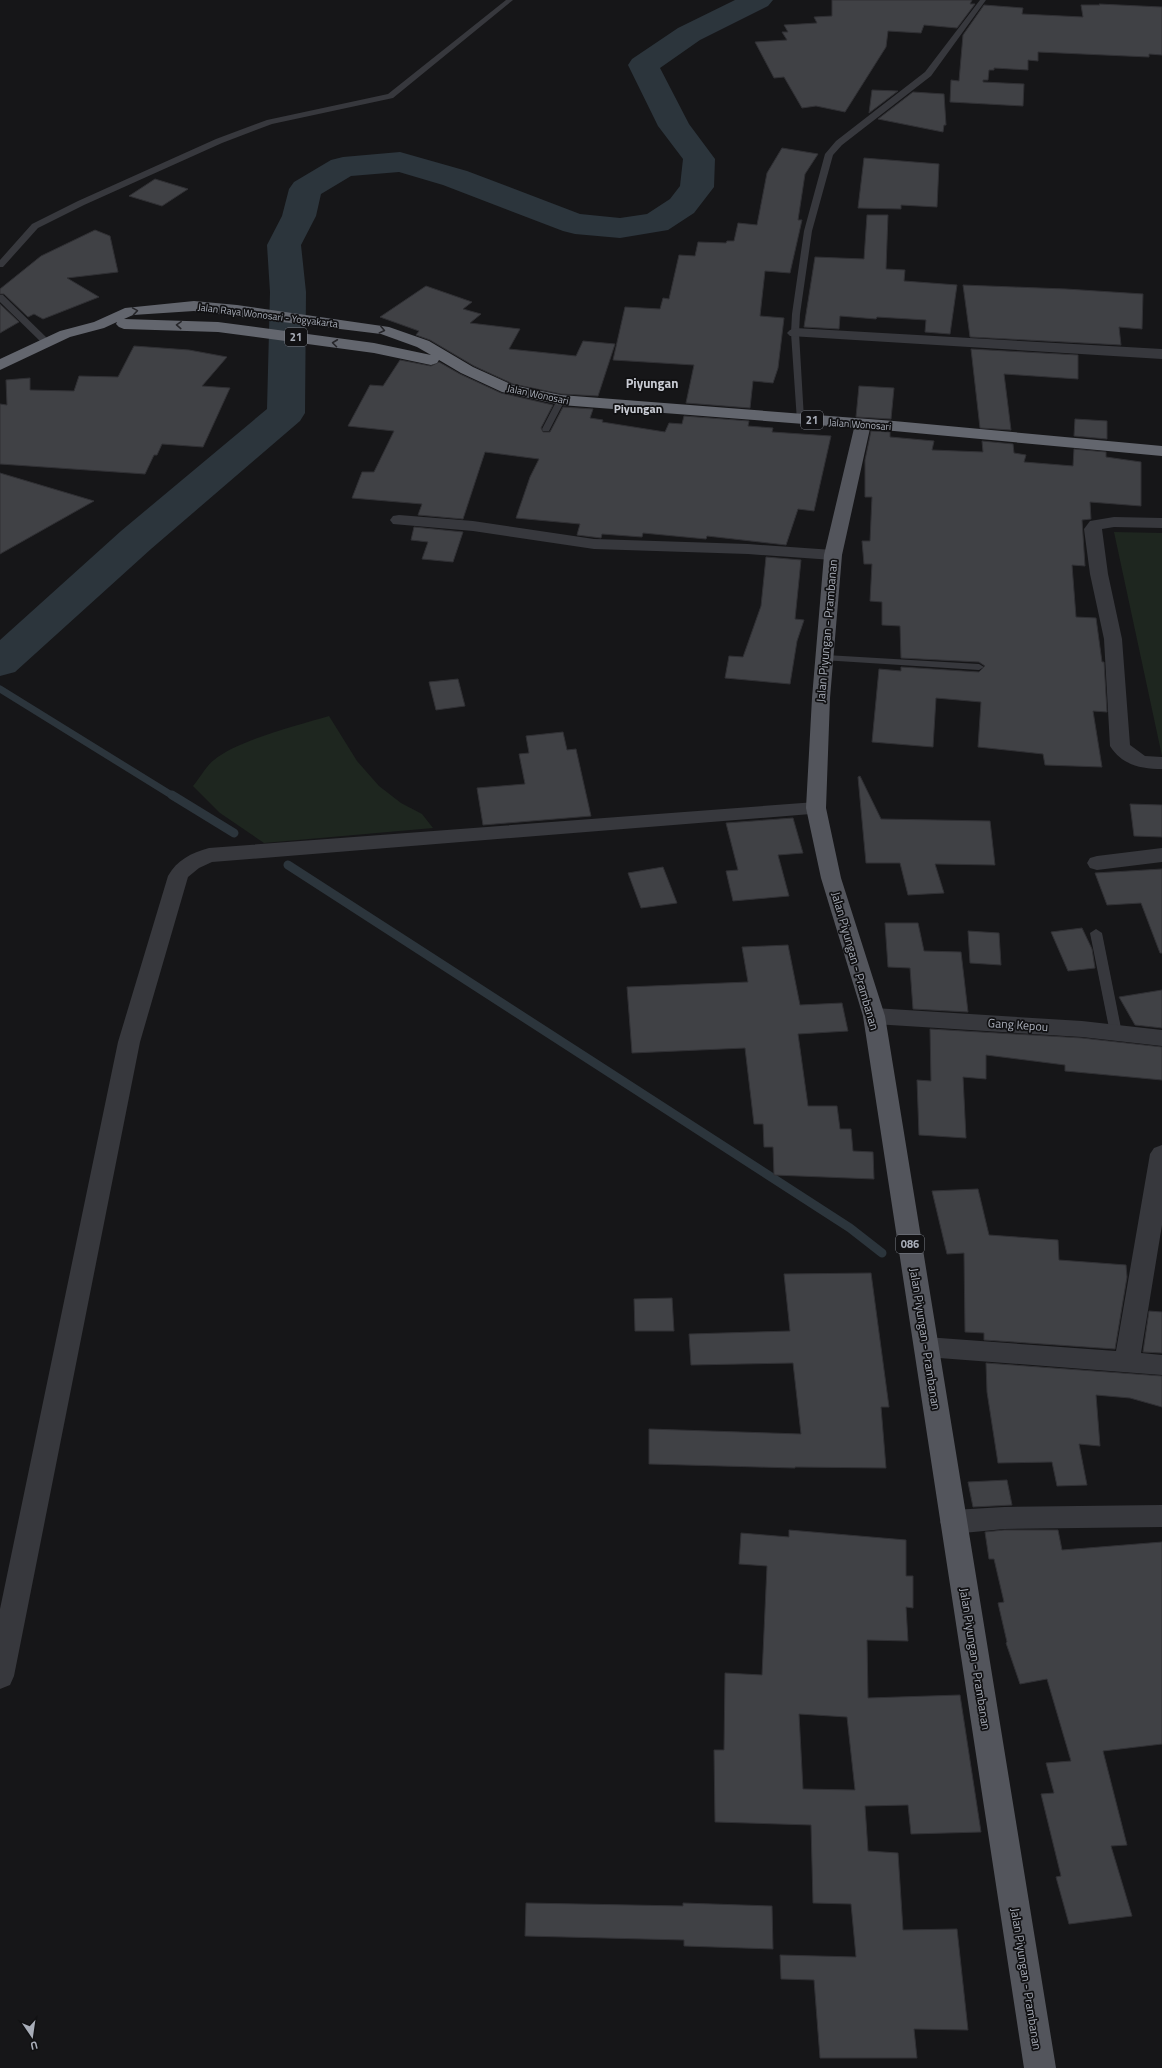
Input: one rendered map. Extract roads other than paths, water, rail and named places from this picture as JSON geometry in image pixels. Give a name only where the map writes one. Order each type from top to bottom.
[{"type":"highway","name":"Jalan Raya Wonosari - Yogyakarta","points":[[0,365],[65,334],[99,325],[130,311],[164,307],[194,306],[343,324]]},
{"type":"highway","name":"Jalan Raya Wonosari - Yogyakarta","points":[[99,325],[135,323],[218,327],[374,348]]},
{"type":"highway","name":"Jalan Wonosari","points":[[343,324],[384,330],[423,344],[467,370],[508,389],[561,400],[863,424],[1162,451]]},
{"type":"highway","name":"Jalan Wonosari","points":[[374,348],[415,355],[467,370]]},
{"type":"main road","name":"Jalan Piyungan - Prambanan","points":[[863,424],[833,554],[826,658],[821,698],[816,808],[831,878],[874,1016],[1040,2068]]},
{"type":"street","points":[[795,332],[1162,354]]},
{"type":"street","points":[[398,520],[473,526],[594,544],[762,549],[833,554]]},
{"type":"street","points":[[1162,524],[1114,522],[1096,526],[1093,530],[1099,574],[1113,639],[1120,746],[1124,753],[1134,759],[1147,763],[1162,763]]},
{"type":"street","points":[[0,1676],[129,1042],[178,876],[183,869],[194,861],[216,855],[816,808]]},
{"type":"street","points":[[1097,863],[1162,855]]},
{"type":"street","name":"Gang Kepou","points":[[874,1016],[1042,1026],[1162,1038]]},
{"type":"street","points":[[1127,1362],[1162,1154]]},
{"type":"street","points":[[926,1347],[1162,1365]]},
{"type":"street","points":[[954,1522],[1004,1518],[1162,1516]]},
{"type":"lane","points":[[0,265],[35,226],[81,202],[219,141],[270,122],[390,96],[510,0]]},
{"type":"lane","points":[[800,419],[795,332],[808,231],[828,154],[839,143],[928,74],[983,0]]},
{"type":"lane","points":[[0,297],[46,342]]},
{"type":"lane","points":[[546,429],[561,400]]},
{"type":"lane","points":[[826,658],[979,667]]},
{"type":"lane","points":[[1096,933],[1116,1033]]},
{"type":"waterway","points":[[0,663],[136,540],[286,413],[288,292],[284,245],[299,216],[306,189],[343,167],[400,162],[455,178],[575,224],[620,228],[656,223],[682,206],[697,187],[699,159],[674,126],[643,65],[689,34],[758,0]]},
{"type":"waterway","points":[[0,689],[173,796]]},
{"type":"waterway","points":[[172,795],[234,833]]},
{"type":"waterway","points":[[288,865],[850,1228],[882,1253]]},
{"type":"district","name":"Piyungan","points":[[652,383]]},
{"type":"district","name":"Piyungan","points":[[638,409]]}]
